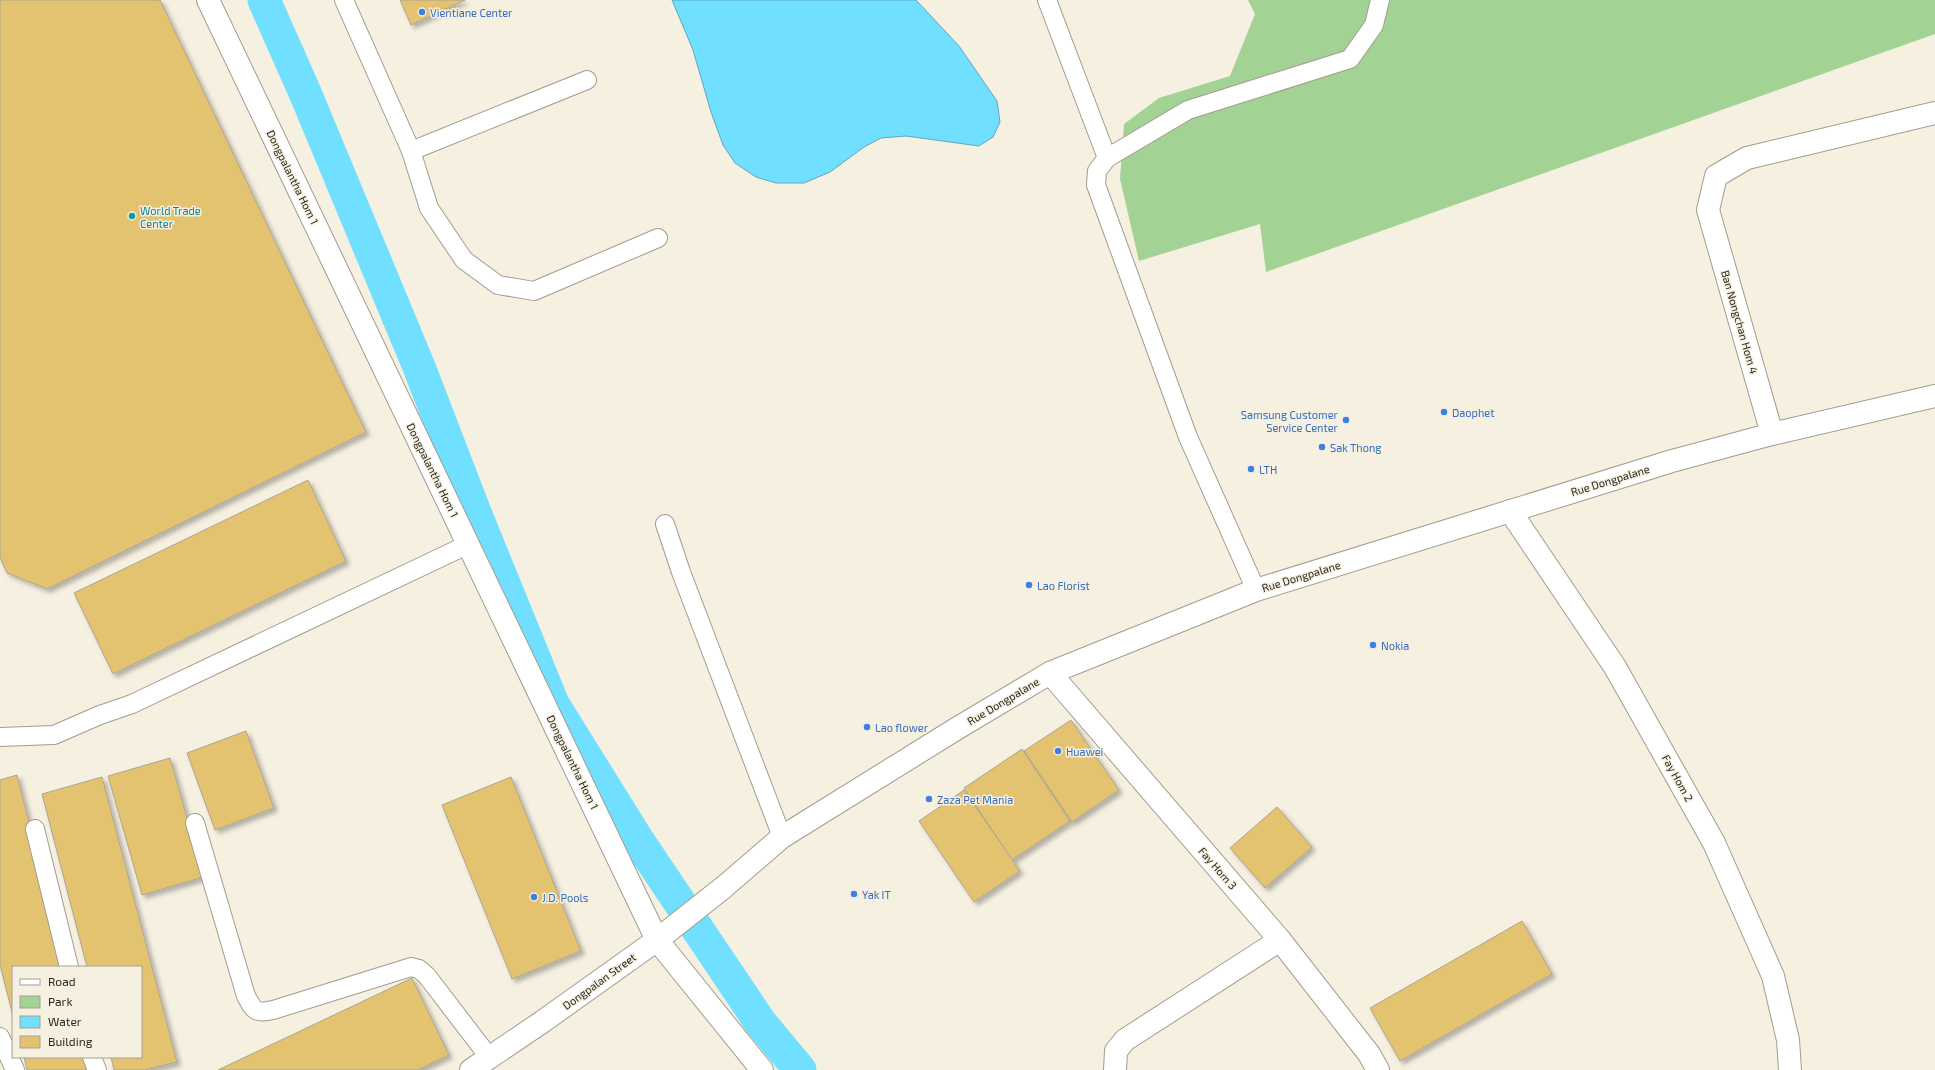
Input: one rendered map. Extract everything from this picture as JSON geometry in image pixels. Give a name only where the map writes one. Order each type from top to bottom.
[{"type":"street","name":"Dongpalantha Hom 1","points":[[208,0],[657,940],[762,1070]]},
{"type":"street","name":"Ban Nongchan Hom 4","points":[[1772,434],[1708,210],[1716,176],[1747,158],[1935,113]]},
{"type":"street","name":"Rue Dongpalane","points":[[724,888],[782,837],[956,729],[1050,673],[1256,590],[1672,461],[1772,434],[1935,396]]},
{"type":"street","name":"Fay Hom 2","points":[[1510,511],[1615,667],[1714,843],[1773,976],[1788,1040],[1790,1070]]},
{"type":"street","name":"Fay Hom 3","points":[[1050,673],[1280,940],[1369,1054],[1378,1070]]},
{"type":"street","name":"Dongpalan Street","points":[[471,1070],[657,940],[724,888]]},
{"type":"street","points":[[1115,1070],[1116,1051],[1125,1040],[1280,940]]},
{"type":"lane","points":[[344,0],[411,151],[429,208],[464,260],[498,285],[534,292],[658,238]]},
{"type":"lane","points":[[1047,0],[1107,158]]},
{"type":"lane","points":[[1256,590],[1188,436],[1096,185],[1097,171],[1107,158],[1188,110],[1350,59],[1374,24],[1380,0]]},
{"type":"lane","points":[[411,151],[587,80]]},
{"type":"lane","points":[[665,524],[681,572],[782,837]]},
{"type":"lane","points":[[0,738],[54,735],[100,715],[132,704],[469,544]]},
{"type":"lane","points":[[195,823],[246,996],[253,1009],[262,1013],[411,967],[419,969],[427,976],[489,1058]]},
{"type":"lane","points":[[34,829],[69,966]]},
{"type":"lane","points":[[0,1037],[15,1070]]},
{"type":"lane","points":[[92,1058],[97,1070]]},
{"type":"green space","points":[[1248,0],[1935,0],[1935,34],[1266,272],[1260,224],[1139,261],[1120,179],[1124,124],[1159,98],[1230,76],[1255,14]]},
{"type":"water","points":[[672,0],[916,0],[959,46],[997,101],[1000,122],[993,137],[979,146],[906,136],[881,138],[864,147],[830,172],[804,183],[776,183],[756,177],[735,163],[723,145],[711,112],[693,50]]},
{"type":"building","name":"World Trade Center","points":[[0,0],[160,0],[366,432],[47,589],[7,573],[0,558]]},
{"type":"building","name":"Vientiane Center","points":[[400,0],[465,0],[411,25]]},
{"type":"building","points":[[308,480],[346,561],[113,674],[74,593]]},
{"type":"building","points":[[1071,720],[1119,790],[1072,822],[1024,751]]},
{"type":"building","points":[[246,731],[274,808],[215,830],[187,753]]},
{"type":"building","points":[[1022,749],[1070,821],[1012,860],[964,788]]},
{"type":"building","points":[[170,758],[204,877],[142,895],[108,776]]},
{"type":"building","points":[[17,775],[66,966],[12,966],[12,1012],[0,965],[0,780]]},
{"type":"building","points":[[102,777],[177,1062],[145,1070],[114,1070],[111,1058],[142,1058],[142,966],[87,966],[42,794]]},
{"type":"building","points":[[511,777],[581,951],[512,979],[442,805]]},
{"type":"building","points":[[964,790],[1020,871],[974,902],[919,821]]},
{"type":"building","points":[[1277,807],[1312,847],[1265,888],[1230,848]]},
{"type":"building","points":[[1522,921],[1552,974],[1400,1061],[1370,1008]]},
{"type":"building","points":[[412,978],[449,1055],[418,1070],[218,1070]]},
{"type":"building","points":[[24,1058],[90,1058],[93,1070],[27,1070]]},
{"type":"waterway","points":[[264,0],[306,95],[419,367],[474,510],[553,704],[637,839],[760,1022],[800,1070]]},
{"type":"place","name":"Vientiane Center","points":[[422,12]]},
{"type":"place","name":"World Trade Center","points":[[132,216]]},
{"type":"place","name":"Daophet","points":[[1444,412]]},
{"type":"place","name":"Samsung Customer Service Center","points":[[1346,420]]},
{"type":"place","name":"Sak Thong","points":[[1322,447]]},
{"type":"place","name":"LTH","points":[[1251,469]]},
{"type":"place","name":"Lao Florist","points":[[1029,585]]},
{"type":"place","name":"Nokia","points":[[1373,645]]},
{"type":"place","name":"Lao flower","points":[[867,727]]},
{"type":"place","name":"Huawei","points":[[1058,751]]},
{"type":"place","name":"Zaza Pet Mania","points":[[929,799]]},
{"type":"place","name":"Yak IT","points":[[854,894]]},
{"type":"place","name":"J.D. Pools","points":[[534,897]]}]
